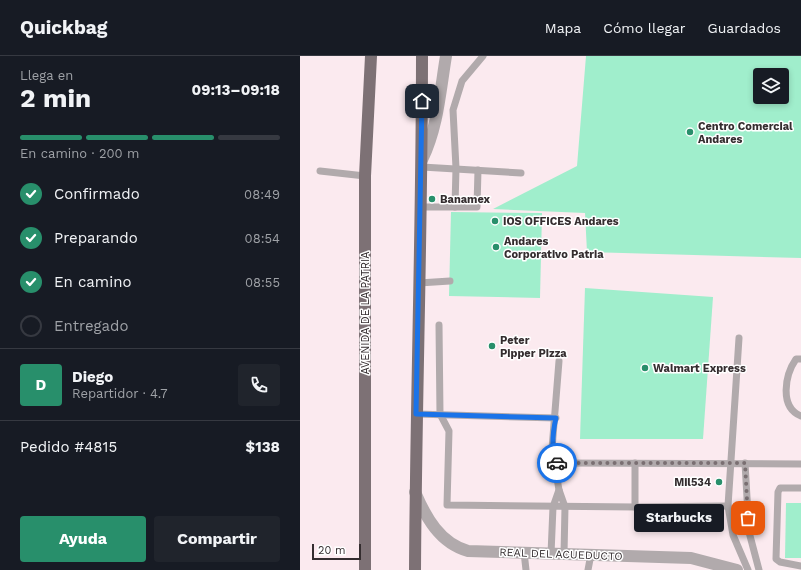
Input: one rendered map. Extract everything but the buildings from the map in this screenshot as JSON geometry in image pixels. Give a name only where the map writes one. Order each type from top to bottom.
[{"type":"main road","name":"AVENIDA DE LA PATRIA","points":[[365,570],[365,176],[371,56]]},
{"type":"main road","points":[[415,570],[416,414],[422,164],[422,56]]},
{"type":"street","points":[[422,164],[430,144],[438,116],[446,57]]},
{"type":"street","name":"REAL DEL ACUEDUCTO","points":[[415,491],[431,524],[457,548],[468,551],[691,558],[736,570]]},
{"type":"lane","points":[[455,206],[456,168],[453,110],[462,80],[482,56]]},
{"type":"lane","points":[[422,164],[521,173]]},
{"type":"lane","points":[[320,170],[365,176]]},
{"type":"lane","points":[[420,207],[477,207],[478,170]]},
{"type":"lane","points":[[419,283],[450,281]]},
{"type":"lane","points":[[439,324],[440,414],[449,431],[447,505],[553,507],[728,506]]},
{"type":"lane","points":[[739,338],[728,506],[733,535],[748,570]]},
{"type":"lane","points":[[801,359],[796,359],[788,374],[786,401],[791,409],[801,416]]},
{"type":"lane","points":[[559,361],[556,418],[552,434],[554,463],[559,490],[565,507],[564,554]]},
{"type":"lane","points":[[416,414],[556,418]]},
{"type":"lane","points":[[554,463],[801,464]]},
{"type":"lane","points":[[635,463],[636,507]]},
{"type":"lane","points":[[745,463],[749,532],[759,570]]},
{"type":"lane","points":[[801,488],[780,488],[778,492],[776,559],[780,562],[801,566]]},
{"type":"lane","points":[[551,554],[553,507],[559,490]]},
{"type":"lane","points":[[524,552],[526,570]]},
{"type":"lane","points":[[588,570],[591,554]]},
{"type":"way so far","points":[[557,463],[745,463],[748,518]]},
{"type":"place","name":"Centro Comercial Andares","points":[[690,132]]},
{"type":"place","name":"Banamex","points":[[432,199]]},
{"type":"place","name":"IOS OFFICES Andares","points":[[495,221]]},
{"type":"place","name":"Andares Corporativo Patria","points":[[496,247]]},
{"type":"place","name":"Peter Pipper Pizza","points":[[492,346]]},
{"type":"place","name":"Walmart Express","points":[[645,368]]},
{"type":"place","name":"Mil534","points":[[719,482]]},
{"type":"place","name":"Starbucks","points":[[748,518]]},
{"type":"route","points":[[422,101],[422,167],[416,414],[556,418],[552,434],[552,449],[554,463],[557,463]]}]
